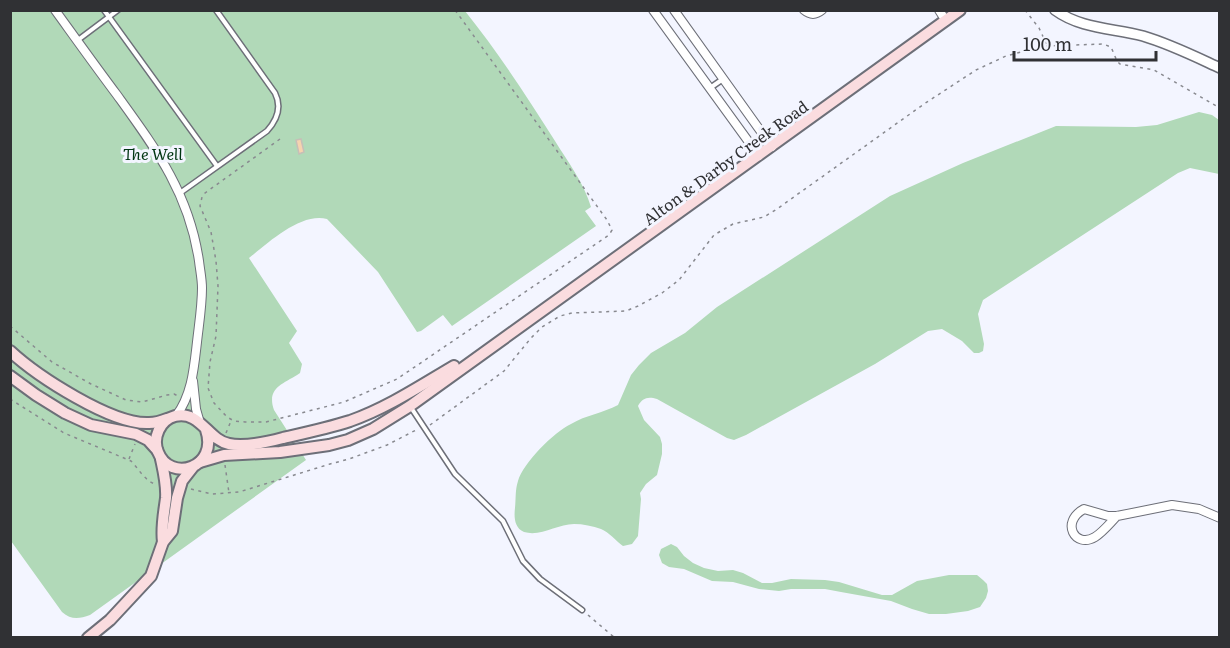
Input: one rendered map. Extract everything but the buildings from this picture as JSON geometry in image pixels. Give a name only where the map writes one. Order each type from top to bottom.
[{"type":"main road","name":"Alton & Darby Creek Road","points":[[196,464],[224,455],[280,452],[329,445],[374,429],[410,406],[960,10]]},
{"type":"main road","name":"Alton & Darby Creek Road","points":[[203,426],[222,442],[242,445],[272,441],[350,421],[390,404],[507,336]]},
{"type":"main road","points":[[10,351],[55,384],[105,412],[132,421],[149,423],[184,415],[193,418],[203,426],[208,438],[206,455],[182,481],[172,531],[163,542],[151,576],[110,620],[89,637]]},
{"type":"main road","points":[[10,376],[65,413],[91,425],[136,434],[148,440],[167,464],[175,468],[184,469],[196,464]]},
{"type":"main road","points":[[163,542],[161,530],[166,479],[155,442],[161,425],[172,418]]},
{"type":"street","points":[[55,10],[150,140],[167,167],[189,216],[202,286],[201,313],[187,396],[181,410],[172,418]]},
{"type":"street","points":[[653,10],[759,156]]},
{"type":"street","points":[[674,10],[772,147]]},
{"type":"street","points":[[804,10],[814,14],[822,10]]},
{"type":"street","points":[[939,10],[946,21]]},
{"type":"street","points":[[1054,10],[1064,17],[1084,24],[1126,32],[1172,45],[1220,68]]},
{"type":"street","points":[[192,376],[196,409],[203,426]]},
{"type":"street","points":[[1117,516],[1096,537],[1089,539],[1080,539],[1071,529],[1071,521],[1077,512],[1084,509],[1108,516],[1117,516],[1172,505],[1199,509],[1220,518]]},
{"type":"lane","points":[[104,10],[217,166]]},
{"type":"lane","points":[[77,41],[118,10]]},
{"type":"lane","points":[[180,193],[267,131],[273,124],[279,108],[279,100],[275,93],[216,10]]},
{"type":"lane","points":[[710,89],[723,79]]},
{"type":"lane","points":[[410,406],[455,474],[503,521],[523,561],[540,579],[582,610]]},
{"type":"path","points":[[280,139],[205,193],[200,201],[213,239],[219,286],[216,336],[210,362],[208,388],[214,403],[227,417],[245,422],[266,422],[344,402],[387,384],[609,235],[612,230],[455,10]]},
{"type":"path","points":[[1025,10],[1048,45]]},
{"type":"path","points":[[190,488],[212,494],[239,492],[349,459],[425,428],[504,371],[542,327],[560,316],[572,313],[626,311],[662,292],[679,280],[714,235],[733,224],[764,217],[924,104],[976,70],[1006,56],[1048,45],[1103,44],[1111,47],[1120,64],[1154,69],[1220,108]]},
{"type":"path","points":[[10,326],[52,362],[126,400],[142,402],[174,394],[181,398]]},
{"type":"path","points":[[10,399],[64,433],[128,460],[150,483],[160,483]]},
{"type":"path","points":[[226,437],[228,425],[232,420]]},
{"type":"path","points":[[128,460],[137,441]]},
{"type":"path","points":[[225,460],[229,494]]},
{"type":"path","points":[[582,610],[615,638]]},
{"type":"green space","name":"The Well","points":[[10,11],[465,11],[512,75],[575,173],[591,207],[585,211],[596,226],[452,326],[443,315],[417,332],[378,272],[327,219],[307,220],[275,237],[249,258],[297,331],[289,343],[302,364],[300,373],[274,391],[272,402],[274,410],[306,460],[90,615],[72,618],[62,612],[11,541]]},
{"type":"green space","points":[[1199,112],[1212,115],[1219,120],[1219,174],[1190,168],[1178,173],[983,300],[978,314],[984,344],[983,351],[974,353],[962,341],[942,329],[928,331],[875,364],[734,440],[657,399],[646,398],[638,406],[644,420],[660,437],[662,454],[657,475],[646,484],[640,493],[638,536],[632,544],[623,546],[604,530],[584,525],[568,525],[537,533],[524,532],[518,528],[515,515],[518,481],[532,457],[548,441],[577,421],[618,405],[631,375],[651,353],[685,333],[717,307],[890,196],[963,163],[1056,126],[1157,125]]},
{"type":"green space","points":[[671,544],[693,563],[704,568],[718,571],[733,570],[762,583],[791,579],[825,580],[882,595],[892,595],[917,581],[949,575],[977,575],[987,584],[988,591],[980,607],[968,611],[929,614],[891,601],[825,589],[779,591],[759,589],[733,582],[712,581],[684,569],[669,567],[662,563],[659,555],[661,549]]}]
